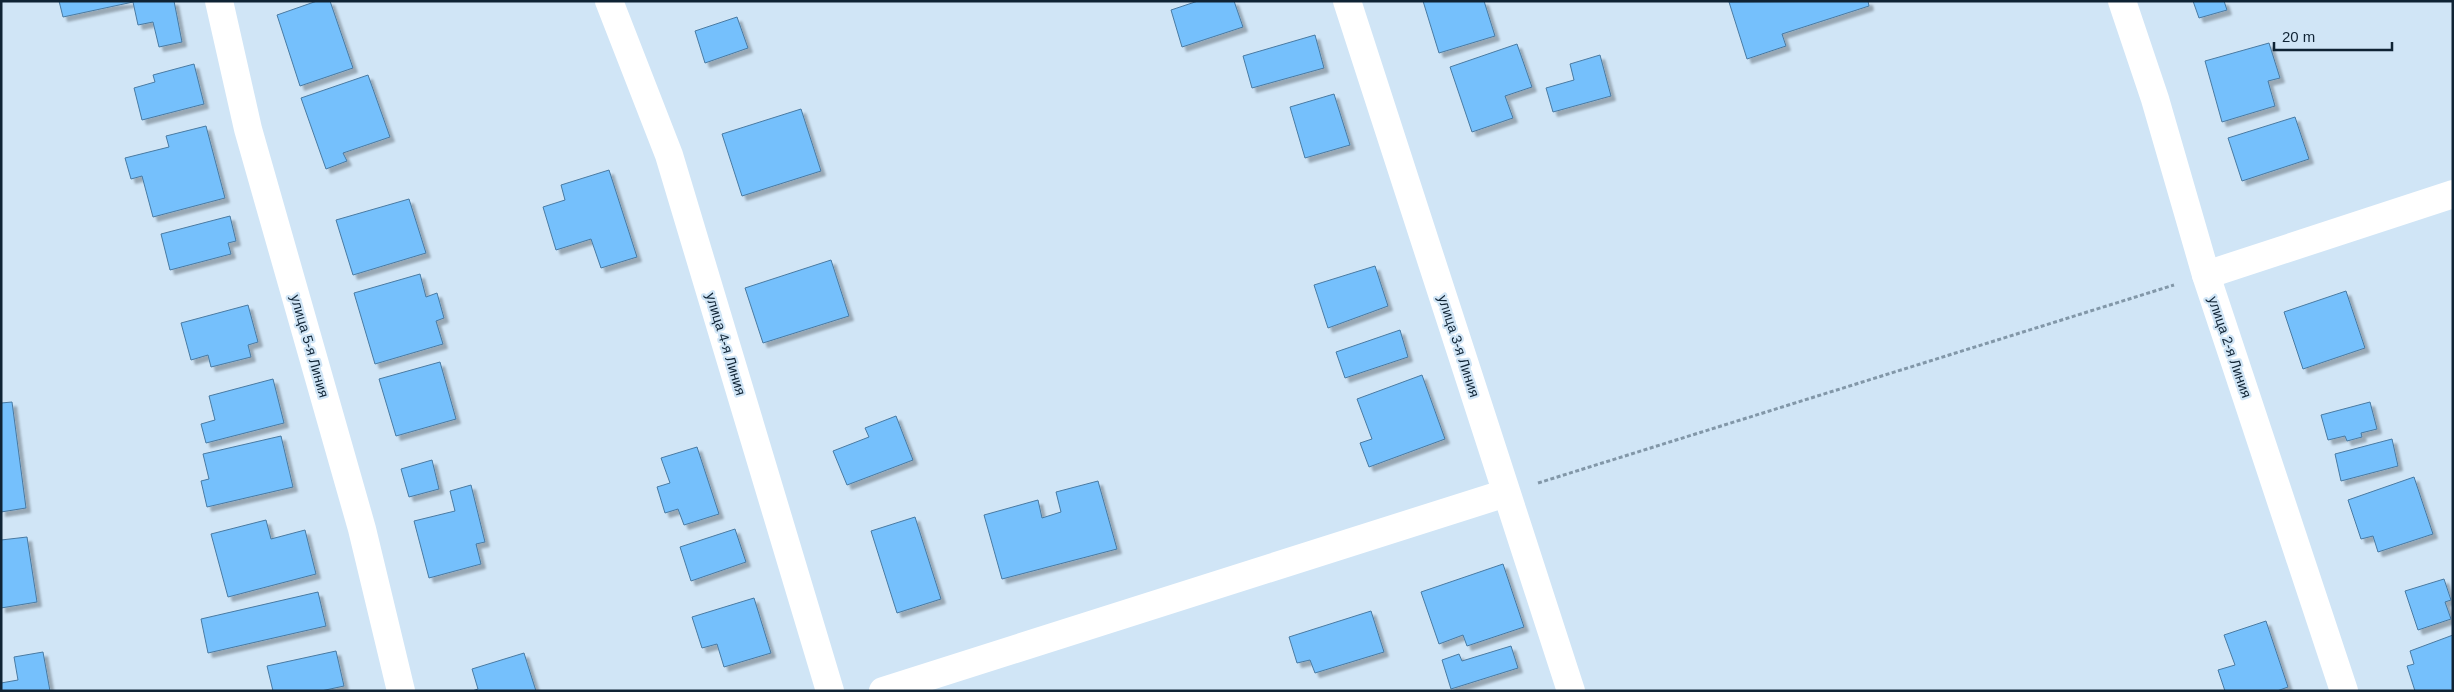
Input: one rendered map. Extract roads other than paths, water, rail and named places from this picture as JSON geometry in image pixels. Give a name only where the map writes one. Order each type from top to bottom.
[{"type":"street","name":"улица 5-я Линия","points":[[219,1],[248,129],[362,530],[401,691]]},
{"type":"street","name":"улица 4-я Линия","points":[[609,1],[669,155],[830,691]]},
{"type":"street","name":"улица 3-я Линия","points":[[1347,1],[1571,691]]},
{"type":"street","name":"улица 2-я Линия","points":[[2122,1],[2155,99],[2206,275],[2344,691]]},
{"type":"street","points":[[2206,275],[2453,194]]},
{"type":"street","points":[[883,691],[1506,493]]}]
